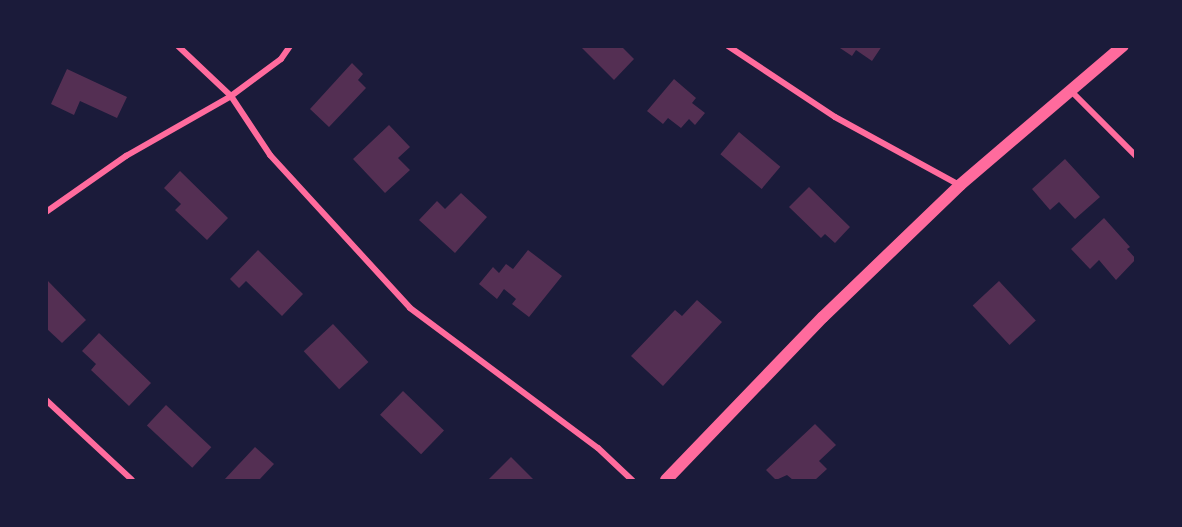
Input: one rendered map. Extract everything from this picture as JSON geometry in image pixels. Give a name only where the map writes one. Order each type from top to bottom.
[{"type":"main road","points":[[666,480],[823,317],[960,185],[1072,92],[1123,46]]},
{"type":"street","points":[[178,46],[231,96],[270,155],[411,308],[598,448],[632,480]]},
{"type":"street","points":[[46,212],[126,156],[231,96],[281,58],[290,46]]},
{"type":"street","points":[[728,46],[796,93],[960,185]]},
{"type":"street","points":[[1072,92],[1136,156]]},
{"type":"street","points":[[46,400],[132,480]]},
{"type":"building","points":[[580,46],[621,46],[634,59],[614,80]]},
{"type":"building","points":[[837,46],[882,46],[872,61],[856,50],[852,56]]},
{"type":"building","points":[[352,63],[363,74],[358,80],[366,88],[329,127],[310,109]]},
{"type":"building","points":[[67,69],[127,97],[117,118],[80,101],[74,115],[51,104]]},
{"type":"building","points":[[674,79],[696,98],[692,103],[705,113],[695,125],[689,119],[681,128],[668,118],[663,124],[647,111]]},
{"type":"building","points":[[389,125],[410,147],[398,158],[410,170],[385,193],[353,159]]},
{"type":"building","points":[[739,132],[780,167],[762,189],[720,154]]},
{"type":"building","points":[[1065,159],[1100,197],[1075,219],[1059,202],[1050,210],[1032,189]]},
{"type":"building","points":[[180,171],[228,218],[207,240],[175,210],[181,204],[164,188]]},
{"type":"building","points":[[809,187],[850,227],[835,243],[825,234],[821,238],[789,207]]},
{"type":"building","points":[[461,193],[487,217],[455,253],[419,220],[437,201],[445,209]]},
{"type":"building","points":[[1104,218],[1130,247],[1127,249],[1136,259],[1116,280],[1099,260],[1090,269],[1071,249]]},
{"type":"building","points":[[258,250],[303,294],[282,316],[246,281],[239,288],[230,279]]},
{"type":"building","points":[[528,250],[562,276],[529,317],[512,304],[516,299],[504,289],[497,299],[479,284],[493,267],[499,273],[506,264],[513,269]]},
{"type":"building","points":[[46,279],[86,320],[62,343],[46,328]]},
{"type":"building","points":[[999,281],[1036,320],[1009,345],[973,306]]},
{"type":"building","points":[[697,300],[722,322],[663,386],[631,356],[675,310],[682,316]]},
{"type":"building","points":[[333,324],[368,362],[339,389],[304,351]]},
{"type":"building","points":[[99,333],[151,383],[129,406],[91,370],[96,364],[82,351]]},
{"type":"building","points":[[403,391],[444,431],[421,454],[380,415]]},
{"type":"building","points":[[166,405],[211,447],[192,468],[147,425]]},
{"type":"building","points":[[815,424],[836,445],[819,461],[827,469],[815,480],[793,480],[787,475],[776,480],[766,470]]},
{"type":"building","points":[[255,447],[274,464],[259,480],[224,480]]},
{"type":"building","points":[[511,457],[534,480],[488,480]]}]
